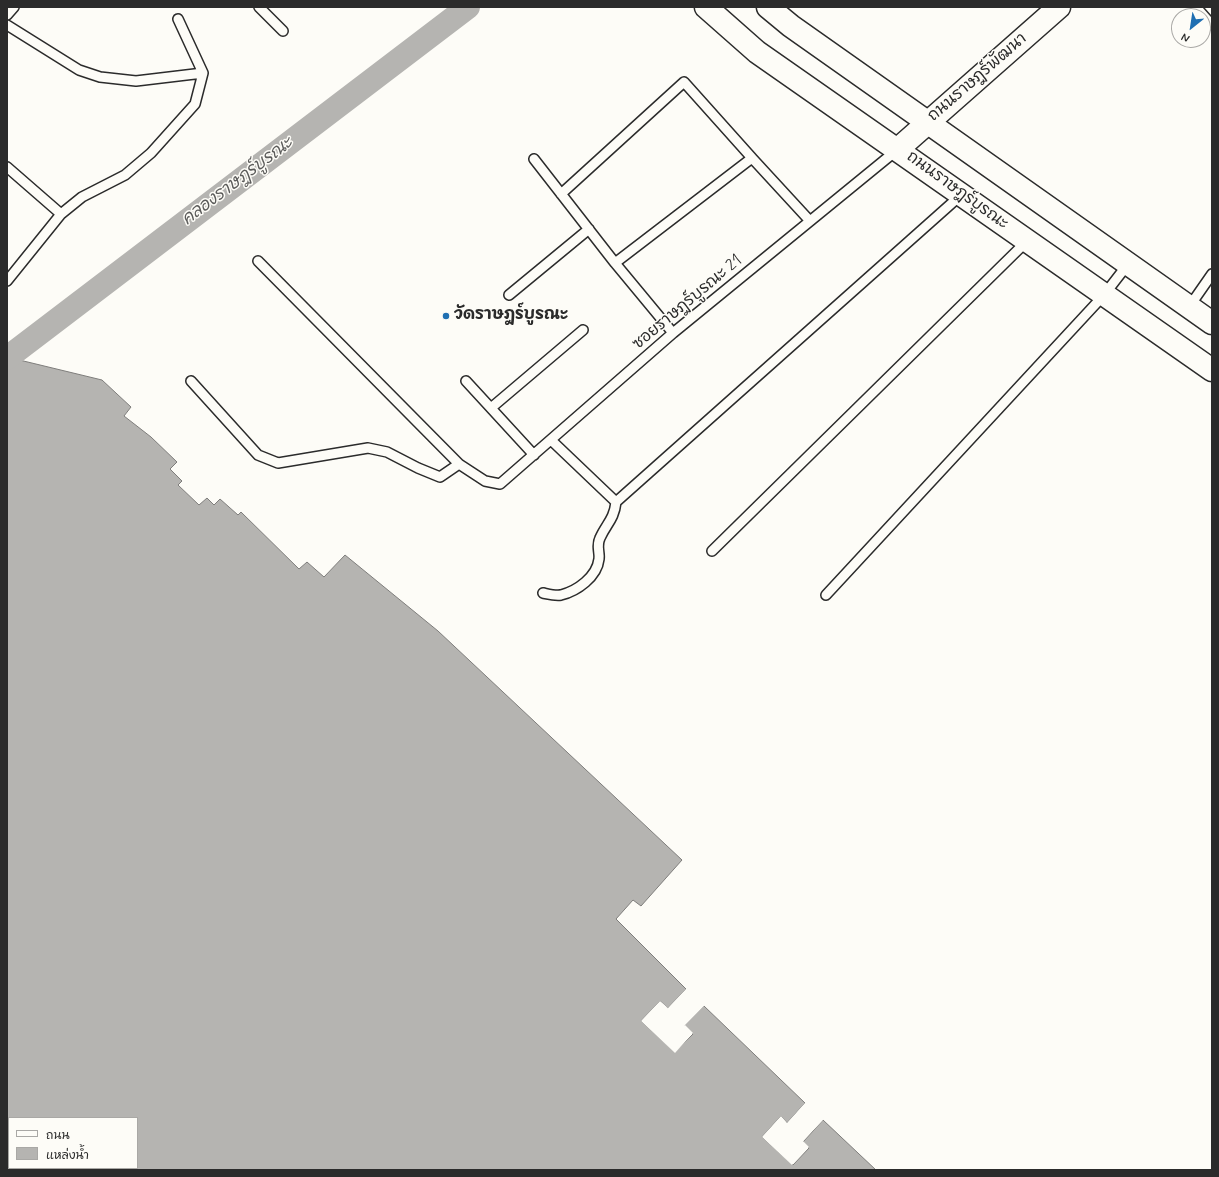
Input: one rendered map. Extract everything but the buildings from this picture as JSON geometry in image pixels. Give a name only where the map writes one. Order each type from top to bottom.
[{"type":"main road","name":"ถนนราษฎร์บูรณะ","points":[[706,7],[757,52],[898,149],[961,195],[1212,370]]},
{"type":"main road","points":[[768,7],[791,26],[1212,323]]},
{"type":"main road","name":"ถนนราษฎร์พัฒนา","points":[[898,149],[1059,7]]},
{"type":"lane","points":[[7,16],[14,7]]},
{"type":"lane","points":[[259,7],[283,32]]},
{"type":"lane","points":[[1196,7],[1212,25]]},
{"type":"lane","points":[[7,281],[61,214],[82,196],[125,175],[152,153],[195,104],[202,73],[178,19]]},
{"type":"lane","points":[[7,25],[78,70],[100,77],[136,81],[202,73]]},
{"type":"lane","points":[[561,194],[684,82],[810,221]]},
{"type":"lane","name":"ซอยราษฎร์บูรณะ 21","points":[[459,464],[485,481],[500,484],[673,333],[898,149]]},
{"type":"lane","points":[[614,263],[752,158]]},
{"type":"lane","points":[[534,159],[614,263],[673,333]]},
{"type":"lane","points":[[7,167],[61,214]]},
{"type":"lane","points":[[543,593],[559,596],[578,589],[596,570],[600,558],[597,547],[600,538],[614,514],[616,502],[961,195]]},
{"type":"lane","points":[[509,294],[589,229]]},
{"type":"lane","points":[[712,551],[1027,241]]},
{"type":"lane","points":[[191,381],[258,455],[278,463],[368,448],[387,452],[418,468],[440,477],[459,464],[258,262]]},
{"type":"lane","points":[[826,595],[1104,295],[1128,264]]},
{"type":"lane","points":[[1189,307],[1212,274]]},
{"type":"lane","points":[[491,408],[583,330]]},
{"type":"lane","points":[[466,381],[534,455]]},
{"type":"lane","points":[[551,440],[616,502]]},
{"type":"water","points":[[7,357],[102,380],[131,407],[124,416],[151,437],[177,462],[170,469],[182,481],[178,485],[199,505],[207,498],[214,505],[220,499],[238,515],[241,512],[299,569],[307,562],[324,577],[345,555],[438,631],[682,860],[641,906],[633,900],[616,919],[686,989],[668,1008],[660,1001],[641,1021],[675,1052],[693,1034],[684,1025],[704,1006],[805,1103],[787,1123],[781,1116],[762,1137],[793,1165],[809,1148],[803,1142],[823,1120],[876,1170],[7,1170]]},
{"type":"pier","points":[[686,989],[688,990],[669,1009],[660,1004],[644,1021],[675,1050],[690,1034],[683,1024],[702,1004],[704,1006],[685,1025],[693,1033],[675,1053],[641,1021],[660,1001],[668,1008]]},
{"type":"pier","points":[[805,1103],[807,1105],[788,1124],[781,1119],[765,1137],[792,1162],[806,1147],[801,1140],[822,1118],[823,1120],[803,1141],[809,1147],[792,1165],[762,1137],[781,1116],[787,1123]]},
{"type":"waterway","name":"คลองราษฎร์บูรณะ","points":[[7,358],[468,7]]},
{"type":"place","name":"วัดราษฎร์บูรณะ","points":[[446,316]]}]
